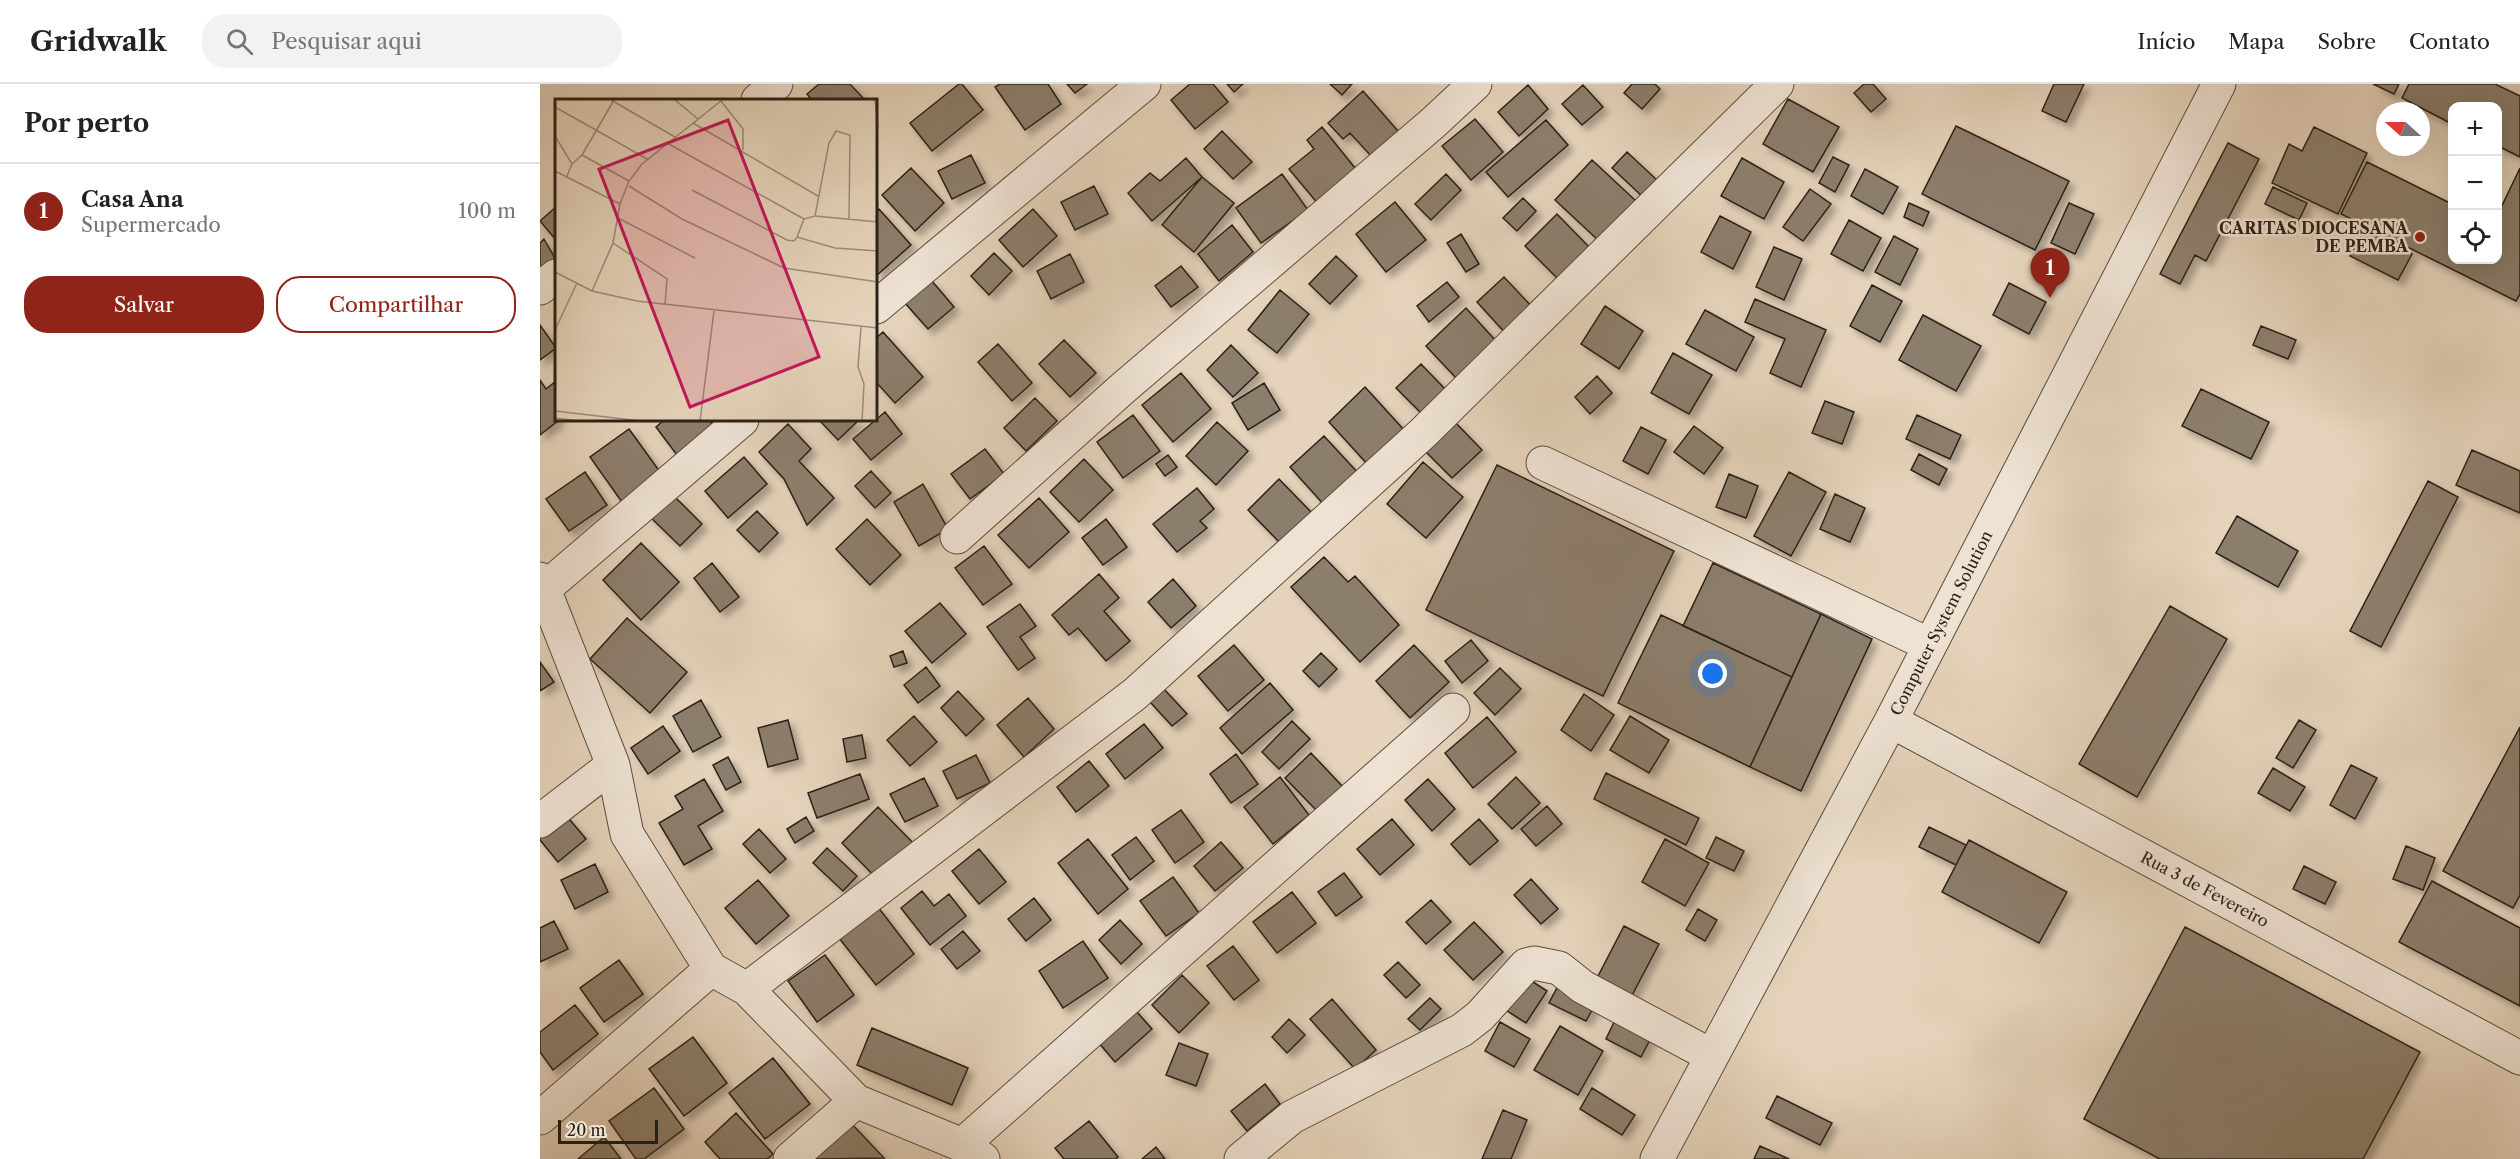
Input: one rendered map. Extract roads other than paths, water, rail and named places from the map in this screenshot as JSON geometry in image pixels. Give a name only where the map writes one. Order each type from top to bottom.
[{"type":"street","points":[[759,99],[776,84]]},
{"type":"street","points":[[878,305],[1144,84]]},
{"type":"street","points":[[957,537],[1122,389],[1424,131],[1475,84]]},
{"type":"street","points":[[747,989],[1135,694],[1423,433],[1777,84]]},
{"type":"street","name":"Computer System Solution","points":[[1658,1159],[1891,720],[2219,84]]},
{"type":"street","points":[[540,288],[555,277]]},
{"type":"street","points":[[740,422],[542,584],[613,765],[627,834],[711,969],[747,989],[856,1101],[973,1152],[1452,710]]},
{"type":"street","points":[[1543,463],[1930,645]]},
{"type":"street","name":"Rua 3 de Fevereiro","points":[[1891,720],[2520,1058]]},
{"type":"street","points":[[540,821],[613,765]]},
{"type":"street","points":[[1241,1159],[1292,1116],[1462,1030],[1480,1016],[1526,965],[1534,963],[1558,968],[1583,987],[1712,1056]]},
{"type":"street","points":[[540,1118],[711,969]]},
{"type":"street","points":[[790,1159],[856,1101]]},
{"type":"place","name":"CARITAS DIOCESANA DE PEMBA","points":[[2420,237]]},
{"type":"place","name":"Casa Ana","points":[[2050,298]]}]
